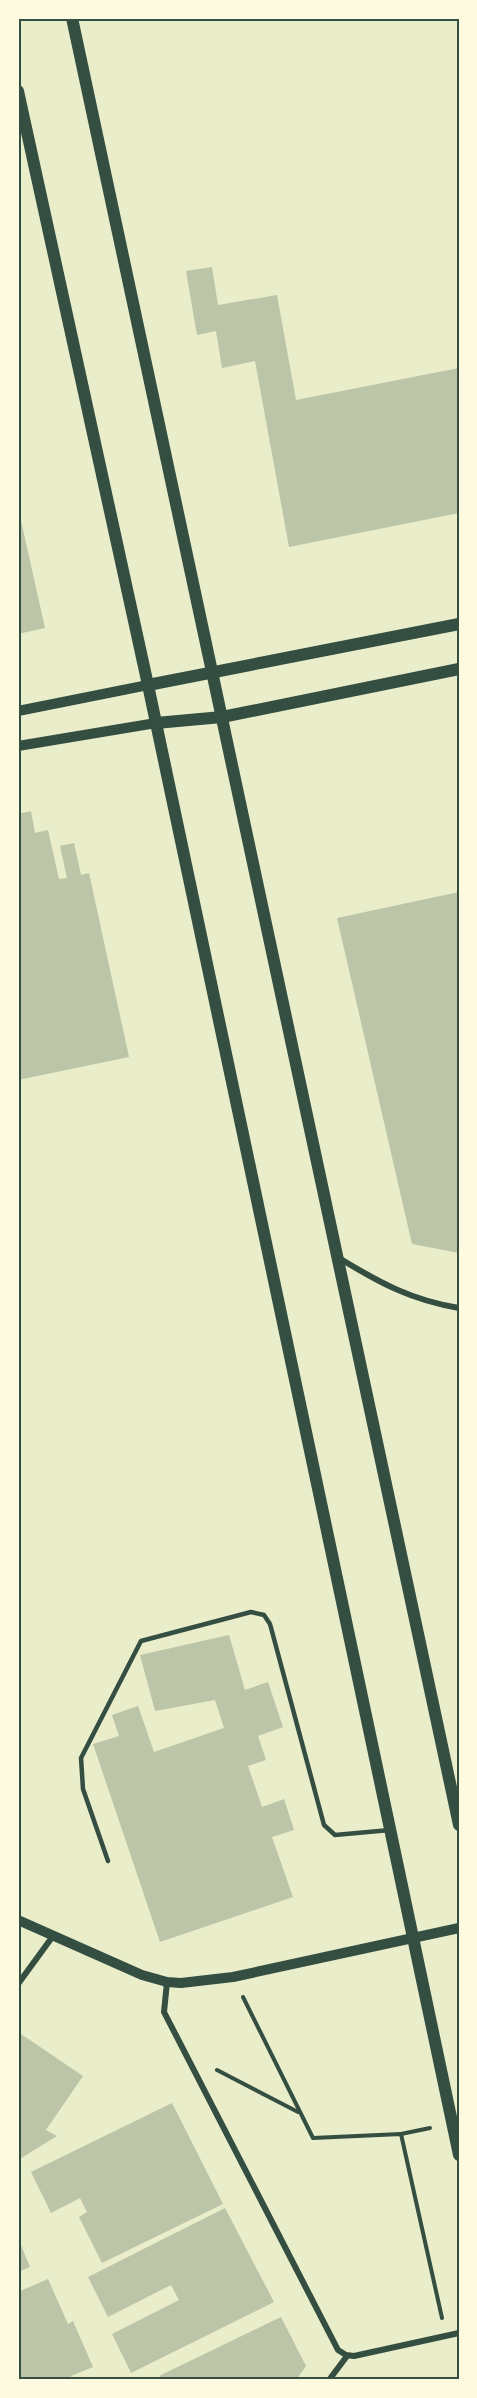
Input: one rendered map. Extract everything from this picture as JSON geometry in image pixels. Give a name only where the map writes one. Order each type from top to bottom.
[{"type":"main road","points":[[72,18],[459,1825]]},
{"type":"main road","points":[[18,91],[148,685],[459,2155]]},
{"type":"main road","points":[[148,685],[459,624]]},
{"type":"main road","points":[[156,723],[222,717],[459,669]]},
{"type":"street","points":[[18,711],[148,685]]},
{"type":"street","points":[[18,746],[156,723]]},
{"type":"street","points":[[336,1256],[383,1284],[429,1303],[459,1308]]},
{"type":"street","points":[[18,1920],[136,1973],[167,1982],[194,1983],[234,1977],[459,1928]]},
{"type":"street","points":[[18,1984],[53,1936]]},
{"type":"street","points":[[167,1982],[164,2012],[336,2347],[347,2356],[354,2356],[459,2334]]},
{"type":"street","points":[[331,2379],[347,2356]]},
{"type":"lane","points":[[108,1861],[83,1789],[81,1758],[141,1641],[251,1612],[264,1616],[270,1624],[324,1825],[336,1835],[390,1830]]},
{"type":"path","points":[[234,1977],[313,2138],[401,2134],[452,2123]]},
{"type":"path","points":[[187,2054],[299,2112]]},
{"type":"path","points":[[401,2134],[446,2336]]},
{"type":"building","points":[[212,267],[218,305],[277,295],[296,400],[459,368],[459,513],[289,547],[255,361],[222,368],[216,331],[197,335],[186,271]]},
{"type":"building","points":[[18,507],[45,628],[18,634]]},
{"type":"building","points":[[31,811],[35,833],[48,830],[59,879],[67,878],[60,846],[74,843],[81,875],[89,873],[129,1057],[18,1080],[18,814]]},
{"type":"building","points":[[459,892],[459,1253],[412,1244],[337,918]]},
{"type":"building","points":[[229,1635],[245,1690],[268,1682],[283,1727],[258,1736],[266,1760],[248,1766],[262,1807],[284,1799],[294,1830],[272,1837],[293,1897],[160,1942],[93,1744],[119,1736],[112,1715],[138,1706],[154,1752],[224,1728],[215,1700],[155,1711],[140,1655]]},
{"type":"building","points":[[18,2032],[83,2076],[46,2130],[57,2136],[18,2160]]},
{"type":"building","points":[[172,2103],[223,2204],[102,2263],[79,2217],[87,2212],[80,2198],[51,2213],[31,2172]]},
{"type":"building","points":[[225,2208],[274,2302],[131,2373],[112,2334],[179,2300],[171,2285],[108,2317],[88,2277]]},
{"type":"building","points":[[18,2238],[30,2267],[18,2272]]},
{"type":"building","points":[[48,2279],[68,2324],[73,2321],[93,2367],[71,2376],[73,2380],[18,2380],[18,2292]]},
{"type":"building","points":[[281,2317],[306,2366],[296,2380],[163,2380],[159,2376]]}]
